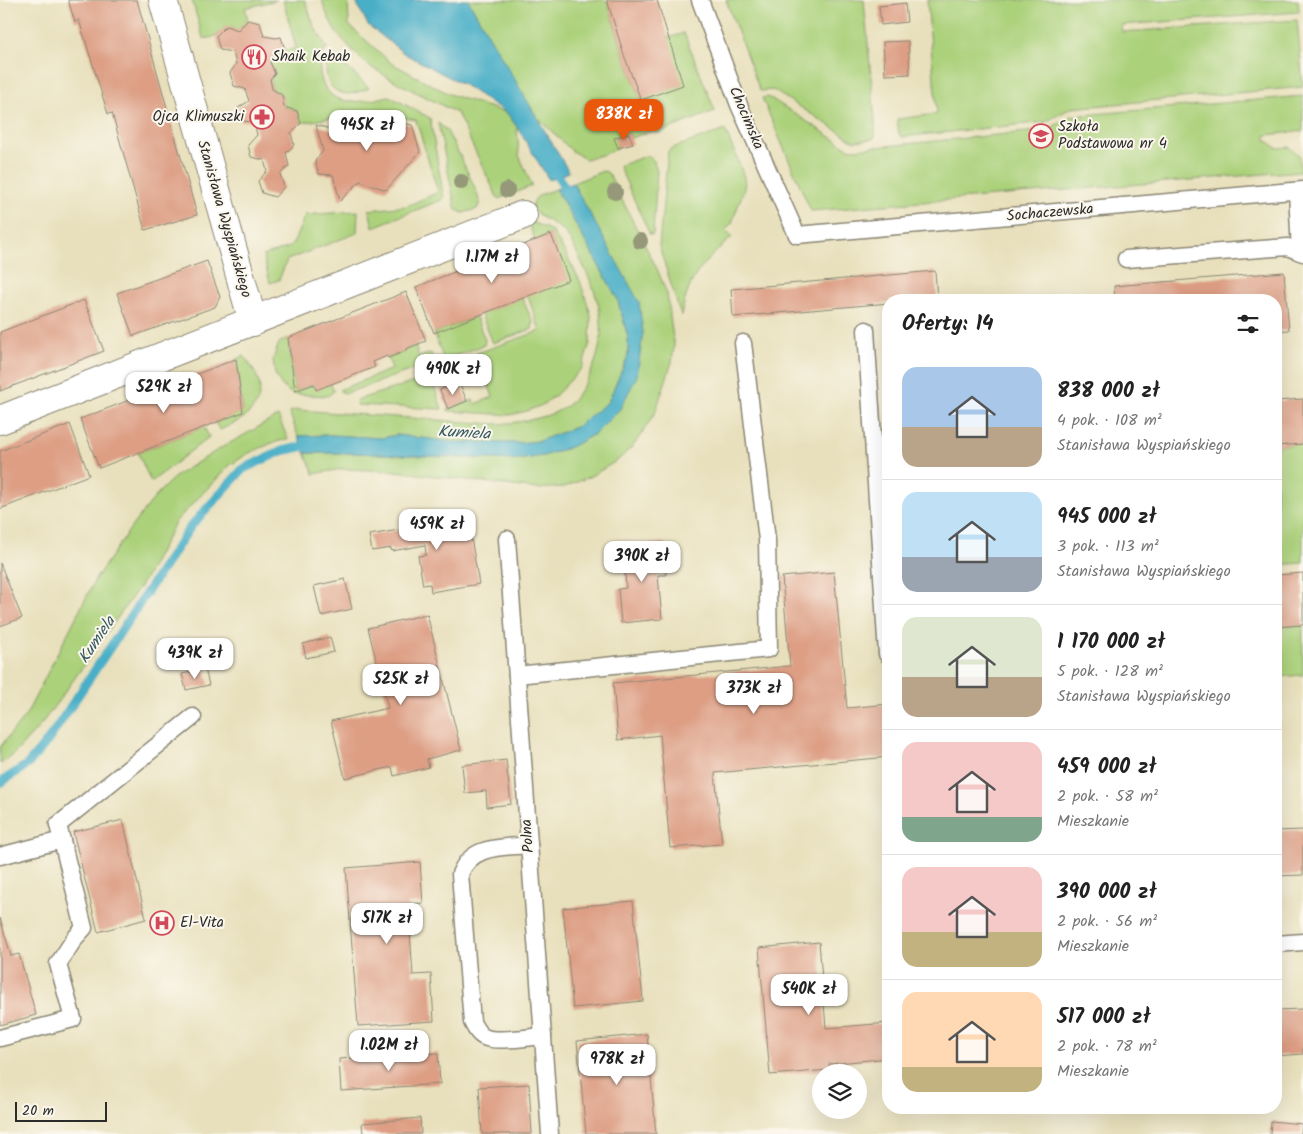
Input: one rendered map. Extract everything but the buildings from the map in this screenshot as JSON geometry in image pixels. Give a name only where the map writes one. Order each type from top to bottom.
[{"type":"street","name":"Stanisława Wyspiańskiego","points":[[163,0],[253,322]]},
{"type":"street","points":[[0,420],[523,215]]},
{"type":"lane","name":"Chocimska","points":[[700,0],[739,105],[797,235]]},
{"type":"lane","name":"Sochaczewska","points":[[797,235],[1300,190]]},
{"type":"lane","points":[[1126,259],[1288,247],[1301,252],[1300,190]]},
{"type":"lane","points":[[866,330],[882,577]]},
{"type":"lane","points":[[517,675],[769,649],[767,540],[743,343]]},
{"type":"lane","name":"Polna","points":[[507,539],[550,1134]]},
{"type":"lane","points":[[0,1038],[73,1019],[58,964],[84,928],[58,825],[193,717]]},
{"type":"lane","points":[[0,856],[62,840]]},
{"type":"lane","points":[[529,845],[478,852],[463,864],[460,874],[472,1022],[476,1031],[492,1040],[543,1036]]},
{"type":"lane","points":[[1282,944],[1303,942]]},
{"type":"green space","points":[[192,0],[277,0],[245,8],[248,20],[238,30],[226,26],[216,35],[210,38],[203,38]]},
{"type":"green space","points":[[283,0],[305,0],[314,26],[327,48],[321,59],[320,69],[325,88],[331,95],[349,101],[389,96],[430,118],[444,199],[373,227],[369,210],[407,206],[438,192],[416,120],[380,113],[359,113],[301,123],[297,111],[284,107],[282,95],[272,89],[270,79],[275,74],[270,62],[280,52],[296,48]]},
{"type":"green space","points":[[322,0],[348,0],[349,25],[391,63],[449,94],[507,113],[517,127],[519,155],[532,186],[498,199],[457,113],[400,84],[374,69],[360,58],[335,31]]},
{"type":"green space","points":[[468,0],[607,0],[624,55],[641,100],[668,38],[684,33],[715,111],[658,133],[652,131],[631,138],[629,133],[615,137],[618,148],[602,155],[585,159],[572,151],[535,115]]},
{"type":"green space","points":[[726,0],[864,0],[875,121],[875,136],[873,139],[854,141],[773,90],[760,91]]},
{"type":"green space","points":[[927,0],[1298,0],[1299,12],[1121,25],[1122,32],[1297,20],[1303,87],[1071,108],[1045,122],[902,137],[899,134],[897,119],[937,114]]},
{"type":"green space","points":[[332,53],[369,88],[355,93],[344,94],[331,86],[328,82],[326,70]]},
{"type":"green space","points":[[1303,96],[1303,131],[1266,135],[1266,140],[1277,148],[1289,147],[1299,155],[1301,171],[811,211],[762,98],[772,99],[848,148],[855,149],[1047,130],[1072,116]]},
{"type":"green space","points":[[438,123],[447,131],[476,190],[480,203],[477,209],[463,213],[456,210]]},
{"type":"green space","points":[[725,130],[740,165],[745,181],[744,189],[732,223],[725,230],[732,237],[698,271],[688,290],[681,316],[659,246],[668,151]]},
{"type":"green space","points":[[648,155],[654,161],[657,171],[653,234],[650,235],[619,166]]},
{"type":"green space","points":[[603,171],[607,172],[610,176],[658,271],[667,294],[674,345],[672,362],[655,413],[634,445],[618,460],[591,476],[565,487],[537,489],[395,471],[341,469],[314,474],[305,453],[356,453],[517,460],[543,456],[571,447],[596,433],[620,409],[643,333],[573,183]]},
{"type":"green space","points":[[556,189],[617,298],[628,338],[628,356],[608,402],[576,427],[539,441],[519,443],[454,442],[397,435],[381,438],[332,435],[298,436],[289,412],[297,410],[495,424],[538,418],[562,409],[571,402],[590,374],[596,359],[600,345],[601,319],[599,306],[590,279],[569,238],[558,227],[539,215],[532,207],[535,199],[544,193]]},
{"type":"green space","points":[[358,211],[357,233],[287,260],[279,280],[270,283],[263,256],[290,247],[305,215]]},
{"type":"green space","points":[[527,220],[552,231],[580,281],[591,315],[590,343],[582,368],[556,395],[542,405],[527,411],[510,415],[448,411],[448,409],[473,400],[475,404],[493,397],[477,353],[540,331],[528,296],[551,234],[535,240]]},
{"type":"green space","points":[[522,298],[533,322],[532,329],[493,343],[481,314]]},
{"type":"green space","points":[[476,317],[485,340],[484,345],[444,360],[434,333]]},
{"type":"green space","points":[[288,338],[295,391],[314,384],[331,384],[334,391],[328,396],[292,394],[282,386],[275,374],[273,359],[279,343]]},
{"type":"green space","points":[[415,345],[419,357],[431,353],[434,362],[347,393],[339,390],[392,369],[388,358],[406,351],[406,349]]},
{"type":"green space","points":[[244,356],[257,378],[260,392],[258,400],[247,415],[220,430],[215,423],[243,411],[236,359]]},
{"type":"green space","points":[[431,377],[442,409],[357,405],[356,400]]},
{"type":"green space","points":[[278,416],[288,439],[272,443],[249,453],[230,465],[176,521],[145,579],[67,689],[39,727],[12,756],[0,764],[0,747],[26,715],[96,578],[135,522],[160,491],[177,475]]},
{"type":"green space","points":[[204,427],[209,437],[151,482],[138,453]]},
{"type":"green space","points":[[1303,444],[1303,563],[1282,565],[1282,446]]},
{"type":"green space","points":[[1303,625],[1303,675],[1282,677],[1282,627]]},
{"type":"water","points":[[355,0],[468,0],[569,172],[549,180],[507,113],[464,85],[405,54],[368,25]]},
{"type":"water","points":[[573,183],[639,302],[643,333],[637,376],[620,409],[596,433],[571,447],[543,456],[517,460],[356,453],[305,453],[298,436],[332,435],[381,438],[397,435],[454,442],[519,443],[539,441],[576,427],[608,402],[628,356],[628,338],[617,298],[556,189]]},
{"type":"waterway","name":"Kumiela","points":[[552,167],[570,196]]},
{"type":"waterway","name":"Kumiela","points":[[0,783],[28,764],[49,739],[191,526],[243,469],[282,451],[314,444]]},
{"type":"place","name":"Shaik Kebab","points":[[254,57]]},
{"type":"place","name":"Ojca Klimuszki","points":[[262,117]]},
{"type":"place","name":"Szkoła Podstawowa nr 4","points":[[1041,136]]},
{"type":"place","name":"El-Vita","points":[[162,923]]}]
